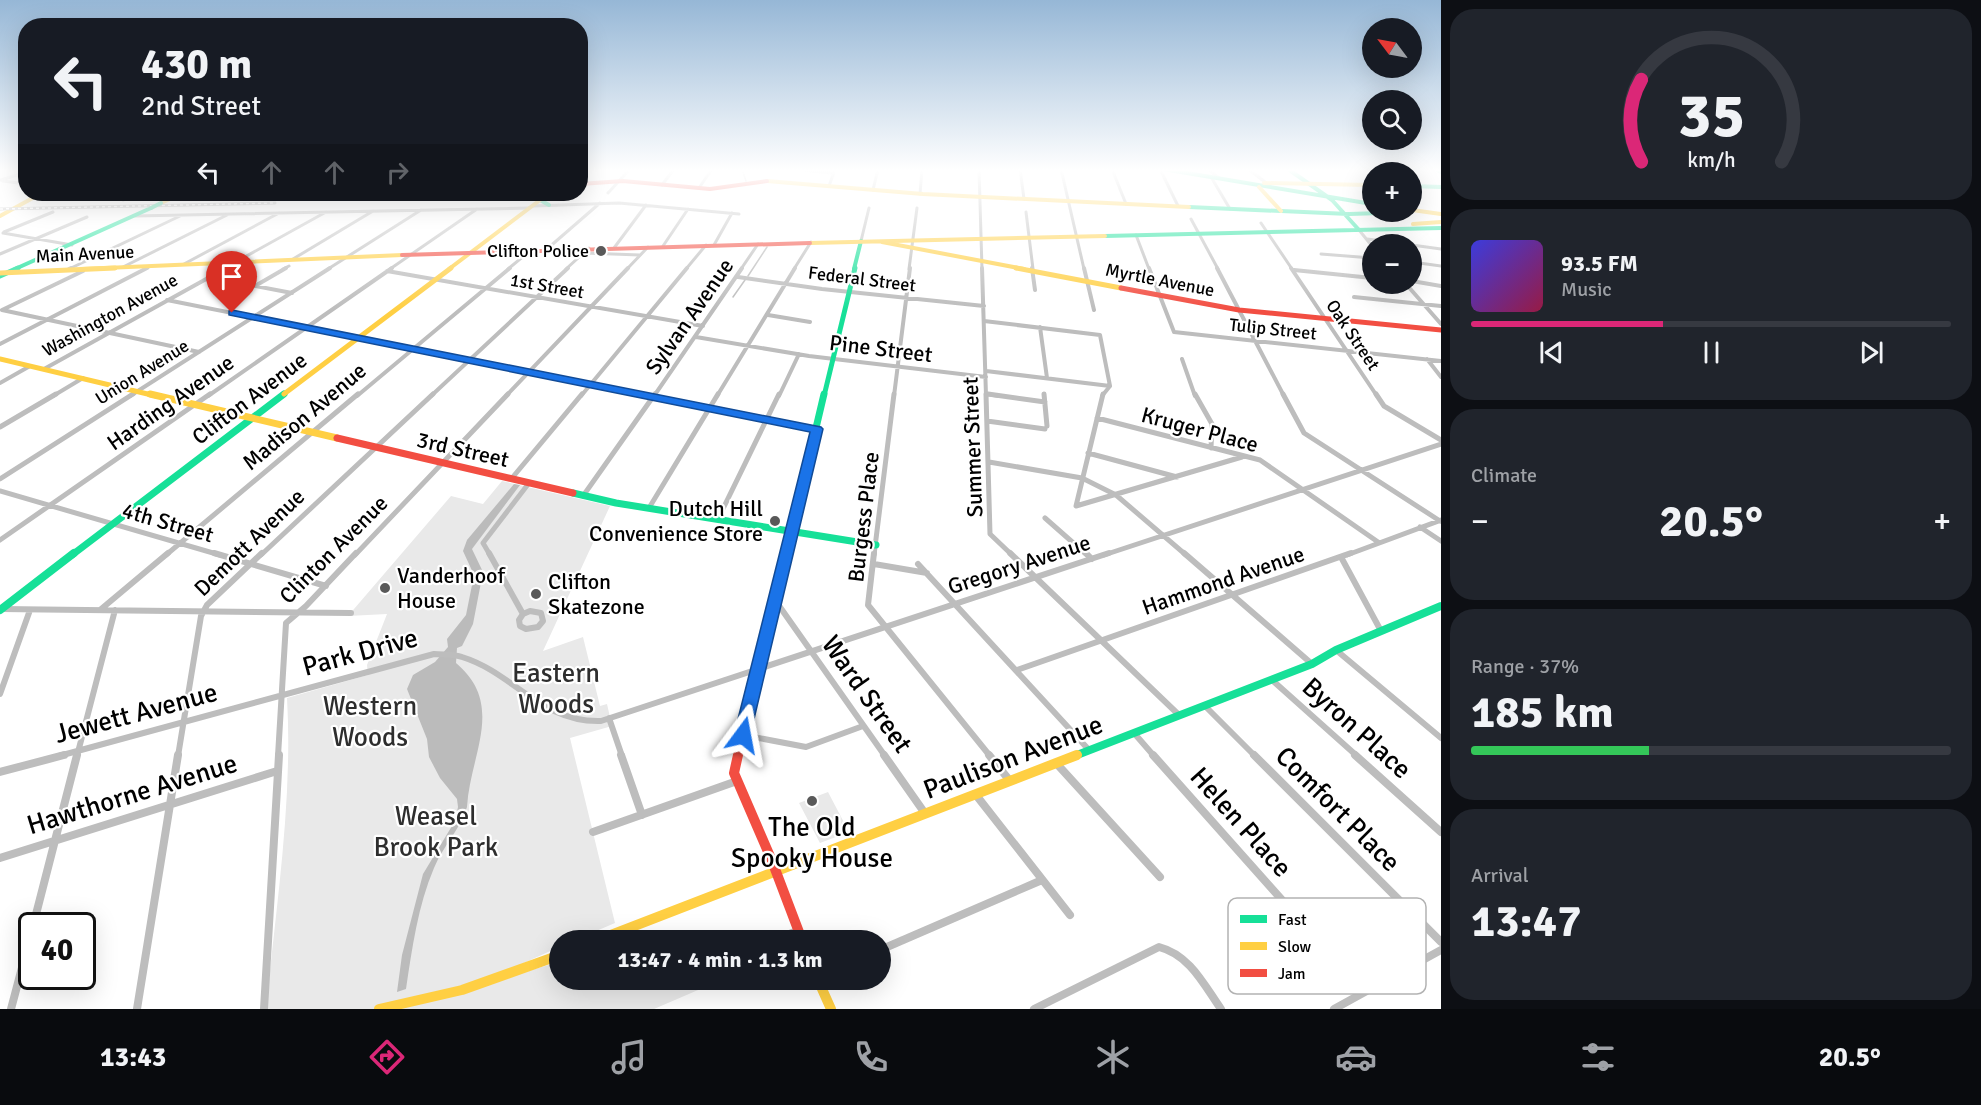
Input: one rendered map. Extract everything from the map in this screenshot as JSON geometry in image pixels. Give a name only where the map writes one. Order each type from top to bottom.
[{"type":"main road","points":[[9,272],[135,216]]},
{"type":"main road","name":"Clifton Avenue","points":[[1,609],[519,216]]},
{"type":"main road","points":[[1346,216],[1359,230]]},
{"type":"main road","points":[[1354,224],[1381,228]]},
{"type":"main road","name":"Main Avenue","points":[[1359,230],[1416,224],[1440,228]]},
{"type":"main road","name":"Main Avenue","points":[[0,274],[183,264],[291,262],[348,256],[473,251],[547,249],[587,251],[663,246],[811,242],[1440,228]]},
{"type":"main road","points":[[797,930],[777,873],[734,773],[861,241]]},
{"type":"main road","name":"Myrtle Avenue","points":[[876,241],[912,250],[1239,310],[1441,330]]},
{"type":"main road","points":[[0,359],[30,366]]},
{"type":"main road","name":"Washington Avenue","points":[[30,366],[44,369]]},
{"type":"main road","name":"3rd Street","points":[[44,369],[583,496],[876,545]]},
{"type":"main road","name":"Paulison Avenue","points":[[625,930],[1272,680],[1312,664],[1336,650],[1441,606]]},
{"type":"main road","points":[[380,1009],[462,990],[549,959]]},
{"type":"main road","points":[[822,990],[831,1009]]},
{"type":"street","points":[[1,233],[42,216]]},
{"type":"street","points":[[68,270],[180,216]]},
{"type":"street","points":[[122,267],[225,216]]},
{"type":"street","points":[[183,264],[275,216]]},
{"type":"street","name":"Washington Avenue","points":[[44,369],[320,216]]},
{"type":"street","points":[[255,286],[366,216]]},
{"type":"street","name":"Union Avenue","points":[[0,479],[411,216]]},
{"type":"street","name":"Harding Avenue","points":[[0,540],[467,216]]},
{"type":"street","points":[[547,249],[585,216]]},
{"type":"street","points":[[614,248],[638,216]]},
{"type":"street","points":[[663,246],[682,216]]},
{"type":"street","points":[[512,478],[646,316],[710,245],[730,216]]},
{"type":"street","points":[[861,241],[866,216]]},
{"type":"street","name":"Burgess Place","points":[[916,216],[868,605],[1010,781]]},
{"type":"street","name":"Summer Street","points":[[981,216],[990,534],[1179,716]]},
{"type":"street","points":[[1026,216],[1035,290]]},
{"type":"street","points":[[1072,216],[1094,310]]},
{"type":"street","points":[[0,254],[87,217]]},
{"type":"street","points":[[1191,219],[1302,430],[1440,520]]},
{"type":"street","name":"Oak Street","points":[[1261,223],[1386,409],[1441,442]]},
{"type":"street","points":[[1359,230],[1363,234]]},
{"type":"street","points":[[1,233],[72,245]]},
{"type":"street","points":[[1136,235],[1161,295]]},
{"type":"street","points":[[649,508],[811,242]]},
{"type":"street","name":"Sylvan Avenue","points":[[583,496],[704,326],[758,244]]},
{"type":"street","name":"Clinton Avenue","points":[[264,1009],[286,623],[326,586],[648,247]]},
{"type":"street","points":[[1422,247],[1441,249]]},
{"type":"street","name":"Madison Avenue","points":[[100,610],[531,250]]},
{"type":"street","points":[[587,251],[640,255]]},
{"type":"street","name":"Demott Avenue","points":[[137,1009],[169,805],[203,611],[587,251]]},
{"type":"street","points":[[1320,254],[1362,257]]},
{"type":"street","points":[[1422,263],[1441,266]]},
{"type":"street","points":[[0,344],[152,266]]},
{"type":"street","points":[[1,310],[87,269]]},
{"type":"street","points":[[1293,270],[1362,277]]},
{"type":"street","name":"1st Street","points":[[387,272],[704,326]]},
{"type":"street","points":[[209,277],[292,293]]},
{"type":"street","name":"Federal Street","points":[[738,277],[849,292],[984,306]]},
{"type":"street","points":[[1422,282],[1441,285]]},
{"type":"street","points":[[1414,294],[1441,324]]},
{"type":"street","name":"Tulip Street","points":[[1161,295],[1174,332],[1441,361]]},
{"type":"street","points":[[1354,297],[1441,306]]},
{"type":"street","points":[[167,300],[816,429]]},
{"type":"street","points":[[1,310],[199,352]]},
{"type":"street","points":[[768,315],[810,322]]},
{"type":"street","points":[[984,321],[1094,333],[1102,336],[1112,383],[1102,395],[1076,506],[1244,456]]},
{"type":"street","points":[[1040,327],[1047,378]]},
{"type":"street","name":"Pine Street","points":[[696,337],[833,359],[1047,378],[1110,386]]},
{"type":"street","points":[[718,519],[799,354]]},
{"type":"street","points":[[1182,359],[1196,398],[1212,424],[1211,448]]},
{"type":"street","points":[[1427,359],[1441,377]]},
{"type":"street","name":"Washington Avenue","points":[[0,383],[30,366]]},
{"type":"street","points":[[0,427],[83,378]]},
{"type":"street","points":[[987,394],[1045,402]]},
{"type":"street","points":[[987,421],[1046,428],[1044,394]]},
{"type":"street","name":"Kruger Place","points":[[1097,418],[1260,460],[1378,542]]},
{"type":"street","name":"Gregory Avenue","points":[[609,718],[1441,442]]},
{"type":"street","points":[[1088,453],[1177,477]]},
{"type":"street","points":[[989,462],[1082,478],[1116,495],[1312,664]]},
{"type":"street","points":[[523,614],[483,543],[530,483]]},
{"type":"street","name":"4th Street","points":[[0,491],[326,586]]},
{"type":"street","points":[[1045,518],[1092,559]]},
{"type":"street","name":"Hammond Avenue","points":[[1017,670],[1234,596],[1440,520]]},
{"type":"street","points":[[1420,527],[1441,541]]},
{"type":"street","points":[[1341,556],[1381,631]]},
{"type":"street","points":[[874,564],[927,573]]},
{"type":"street","points":[[918,564],[1089,750]]},
{"type":"street","name":"Ward Street","points":[[775,600],[925,813]]},
{"type":"street","points":[[1,609],[351,613]]},
{"type":"street","points":[[0,694],[30,610]]},
{"type":"street","points":[[36,912],[115,610]]},
{"type":"street","points":[[1336,650],[1441,738]]},
{"type":"street","name":"Park Drive","points":[[283,694],[435,654],[460,656],[483,666],[562,716],[581,722],[596,722],[609,718]]},
{"type":"street","name":"Byron Place","points":[[1272,680],[1441,832]]},
{"type":"street","name":"Jewett Avenue","points":[[0,772],[283,694]]},
{"type":"street","name":"Comfort Place","points":[[1205,706],[1397,898]]},
{"type":"street","points":[[609,718],[642,814]]},
{"type":"street","points":[[743,735],[806,747],[863,726]]},
{"type":"street","name":"Helen Place","points":[[1134,733],[1281,898]]},
{"type":"street","points":[[1056,763],[1160,877]]},
{"type":"street","name":"Hawthorne Avenue","points":[[0,858],[277,771]]},
{"type":"street","points":[[593,832],[737,781]]},
{"type":"street","points":[[975,794],[1070,915]]},
{"type":"street","points":[[891,945],[1042,880]]},
{"type":"street","name":"Comfort Place","points":[[1426,927],[1441,942]]},
{"type":"street","points":[[1034,1009],[1159,947],[1170,948],[1181,956],[1221,1009]]},
{"type":"street","points":[[1426,958],[1441,950]]},
{"type":"street","points":[[11,1009],[18,982]]},
{"type":"street","points":[[1334,1009],[1360,994]]},
{"type":"green space","name":"Weasel Brook Park","points":[[502,481],[610,506],[543,651],[583,637],[600,706],[607,704],[612,726],[570,738],[615,923],[599,930],[549,930],[549,952],[469,988],[549,965],[549,990],[698,990],[654,1009],[266,1009],[286,815],[287,698],[368,675],[367,665],[387,614],[348,616],[451,496],[483,504]]},
{"type":"green space","points":[[828,792],[849,832],[820,843],[799,803]]},
{"type":"shaded area","points":[[514,484],[520,485],[472,549],[483,572],[473,624],[462,646],[457,648],[456,663],[471,679],[479,696],[482,713],[481,731],[467,807],[428,882],[416,927],[406,989],[397,992],[402,955],[423,874],[455,821],[458,807],[457,799],[440,778],[429,757],[427,739],[407,689],[413,675],[435,662],[448,647],[447,639],[466,615],[474,575],[463,551],[467,540]]},
{"type":"waterway","points":[[748,276],[767,247]]},
{"type":"waterway","points":[[733,297],[745,280]]},
{"type":"traffic: fast","points":[[0,276],[133,216]]},
{"type":"traffic: fast","points":[[1346,216],[1359,230]]},
{"type":"traffic: fast","points":[[1105,236],[1441,228]]},
{"type":"traffic: fast","points":[[782,571],[861,241]]},
{"type":"traffic: fast","points":[[0,610],[284,394]]},
{"type":"traffic: fast","points":[[573,493],[616,503],[876,545]]},
{"type":"traffic: fast","points":[[1077,755],[1312,664],[1336,650],[1441,606]]},
{"type":"traffic: slow","points":[[284,394],[519,216]]},
{"type":"traffic: slow","points":[[1413,224],[1441,222]]},
{"type":"traffic: slow","points":[[810,243],[1105,236]]},
{"type":"traffic: slow","points":[[882,242],[1121,288]]},
{"type":"traffic: slow","points":[[0,273],[402,255]]},
{"type":"traffic: slow","points":[[0,359],[337,438]]},
{"type":"traffic: slow","points":[[624,930],[1077,755]]},
{"type":"traffic: slow","points":[[379,1009],[462,990],[549,959]]},
{"type":"traffic: slow","points":[[822,990],[831,1009]]},
{"type":"traffic: jam","points":[[402,255],[810,243]]},
{"type":"traffic: jam","points":[[1121,288],[1239,310],[1441,330]]},
{"type":"traffic: jam","points":[[337,438],[573,493]]},
{"type":"traffic: jam","points":[[782,571],[734,773],[772,861],[798,930]]},
{"type":"place","name":"Clifton Police","points":[[601,251]]},
{"type":"place","name":"Dutch Hill Convenience Store","points":[[775,521]]},
{"type":"place","name":"Vanderhoof House","points":[[385,588]]},
{"type":"place","name":"Clifton Skatezone","points":[[536,594]]},
{"type":"place","name":"The Old Spooky House","points":[[812,801]]},
{"type":"route","points":[[232,313],[816,429],[743,735]]},
{"type":"park label","name":"Eastern Woods","points":[[556,688]]},
{"type":"park label","name":"Western Woods","points":[[370,722]]}]
